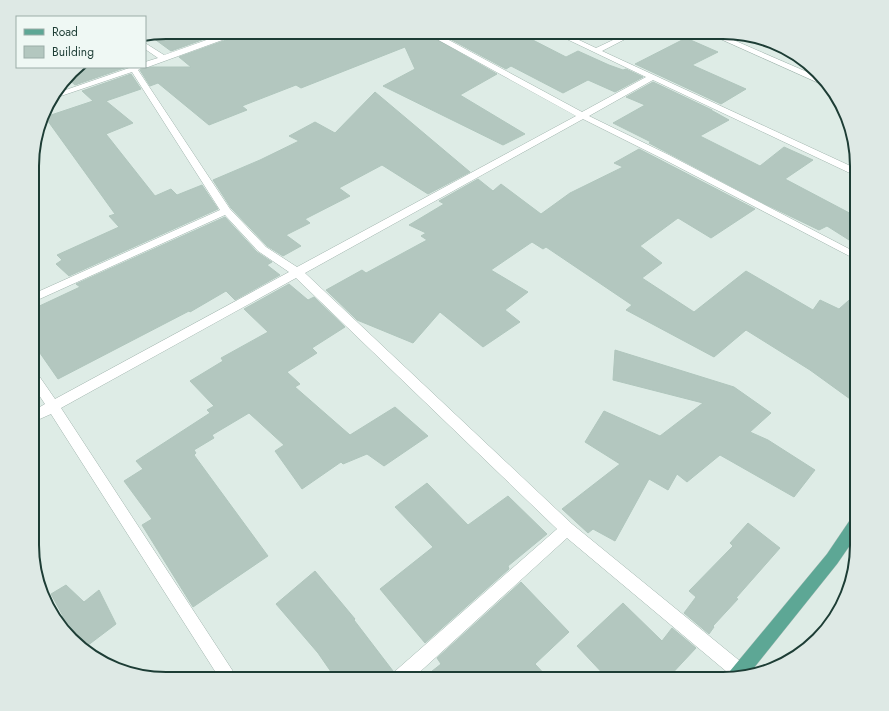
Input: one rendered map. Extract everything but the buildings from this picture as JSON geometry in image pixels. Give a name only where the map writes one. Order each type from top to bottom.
[{"type":"main road","points":[[741,671],[832,559],[850,532]]},
{"type":"street","points":[[146,64],[216,39]]},
{"type":"street","points":[[441,39],[583,116],[673,160],[850,253]]},
{"type":"street","points":[[571,39],[651,78],[850,170]]},
{"type":"street","points":[[596,51],[621,39]]},
{"type":"street","points":[[724,39],[815,78]]},
{"type":"street","points":[[146,47],[163,58]]},
{"type":"street","points":[[61,94],[136,68]]},
{"type":"street","points":[[140,68],[226,211],[262,249],[297,272],[567,528],[735,671]]},
{"type":"street","points":[[39,414],[651,78]]},
{"type":"street","points":[[39,295],[226,211]]},
{"type":"street","points":[[39,385],[225,672]]},
{"type":"street","points":[[407,672],[567,528]]}]
